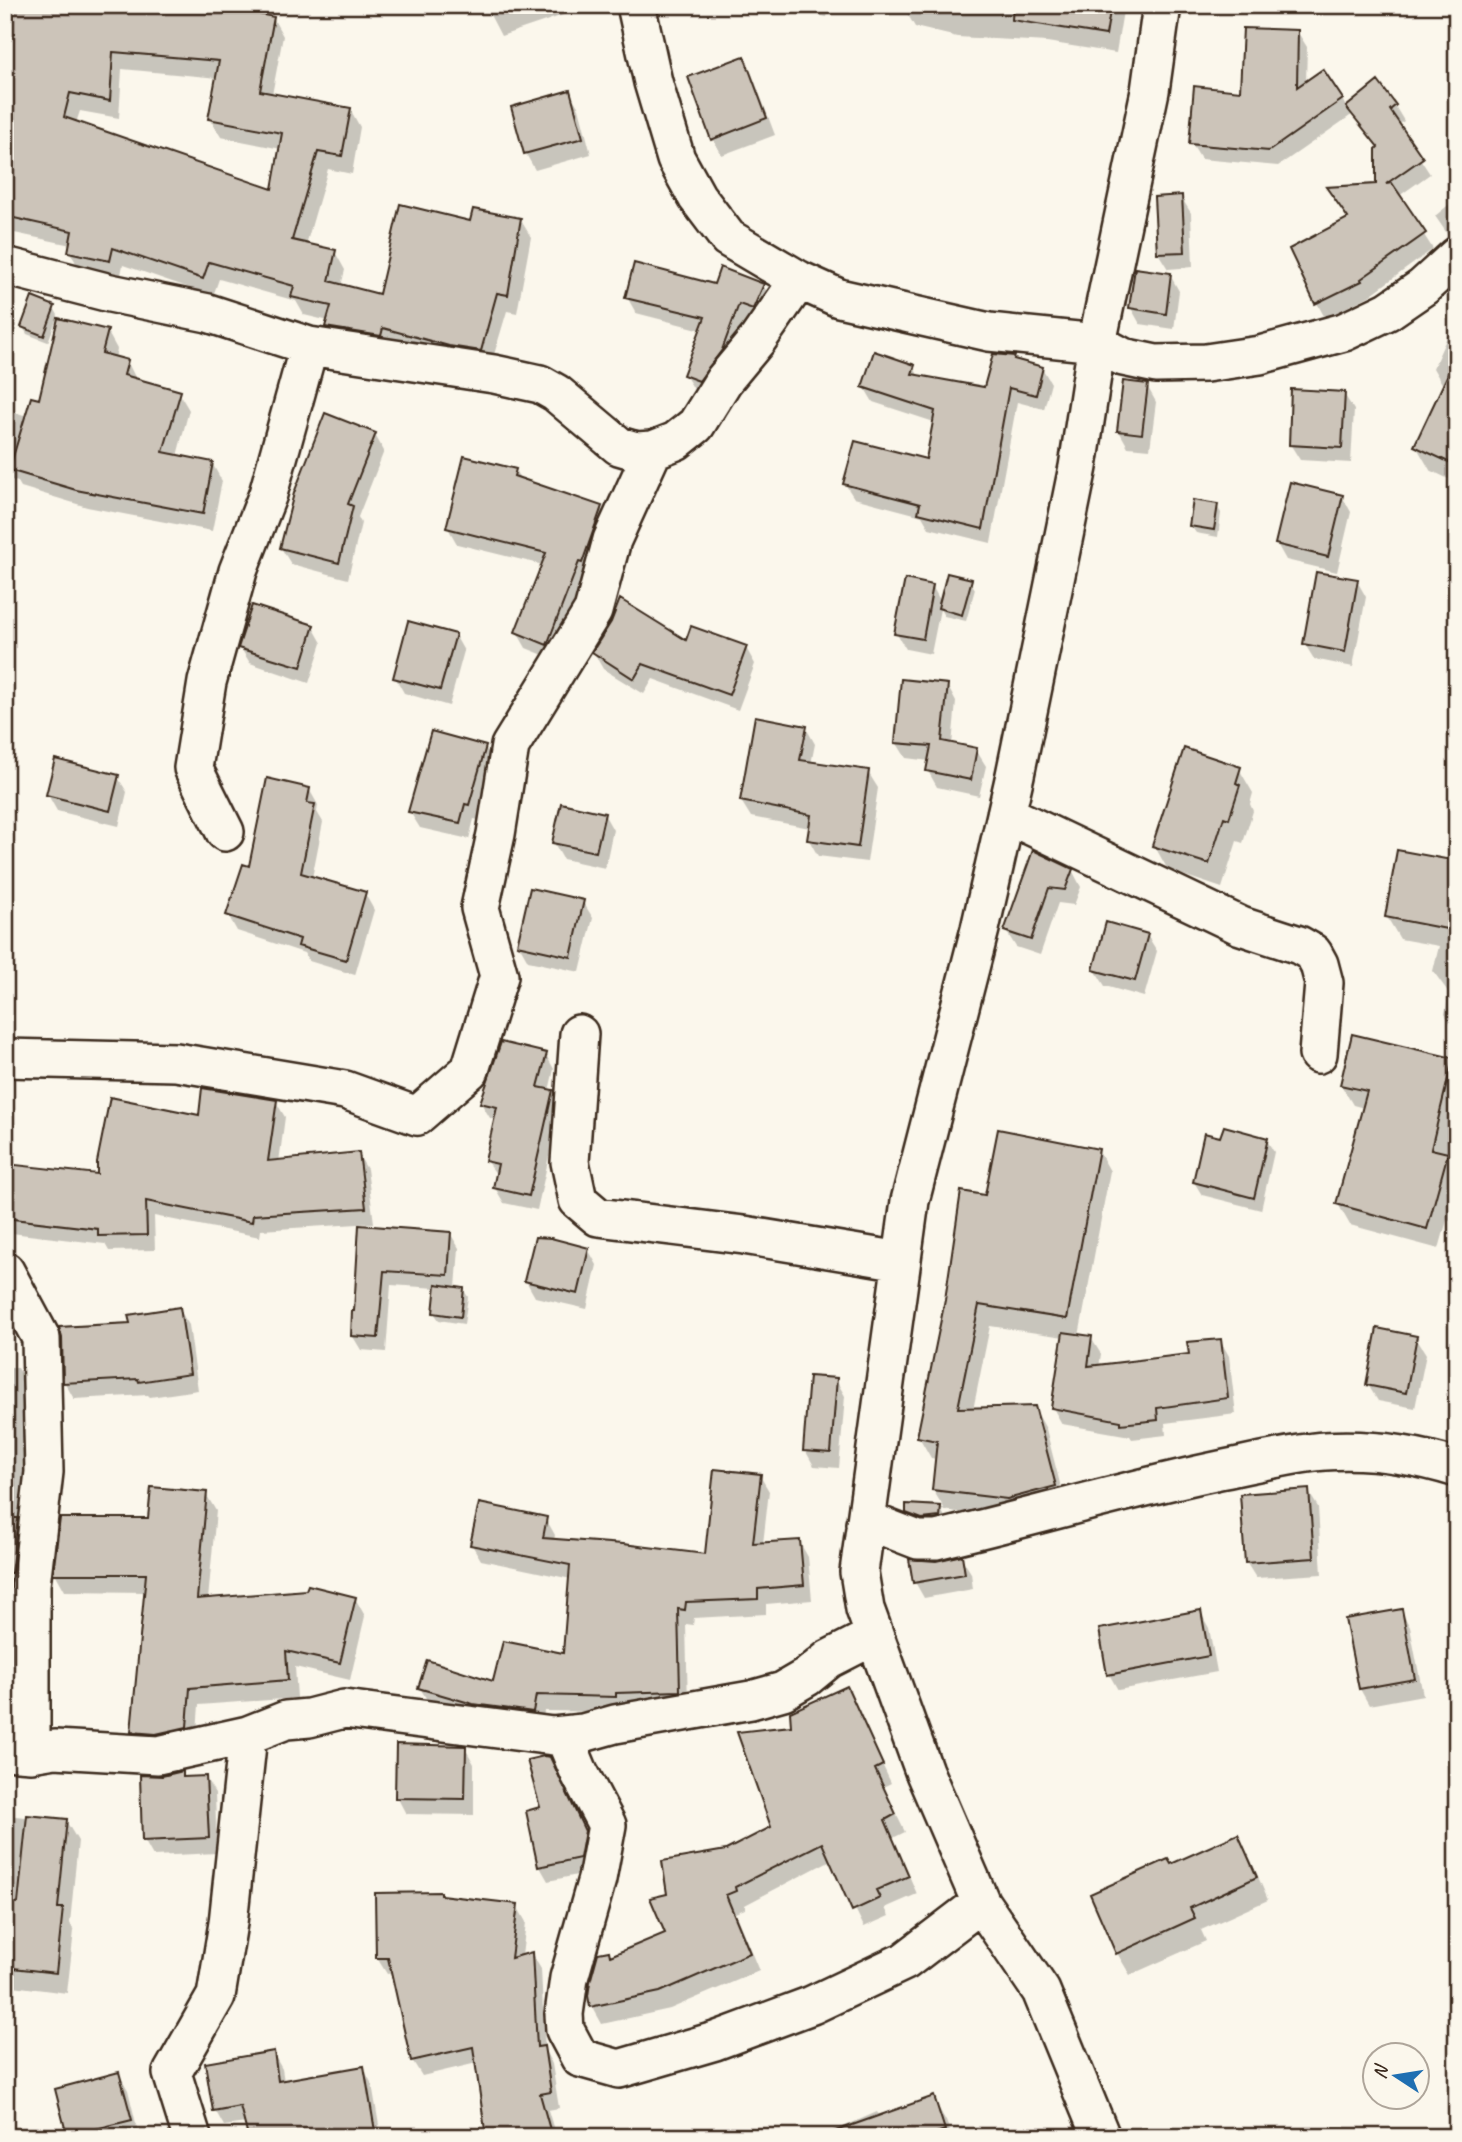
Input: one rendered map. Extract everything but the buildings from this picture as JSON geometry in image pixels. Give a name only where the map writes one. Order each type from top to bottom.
[{"type":"street","points":[[636,5],[653,82],[676,159],[697,197],[728,238],[799,280],[839,299],[989,332],[1097,344],[1124,357],[1156,364],[1206,363],[1260,355],[1344,331],[1388,311],[1423,287],[1457,256]]},
{"type":"street","points":[[1101,2137],[1041,1991],[981,1903],[924,1771],[864,1609],[859,1572],[910,1201],[980,929],[1006,814],[1078,467],[1097,344],[1150,91],[1162,5]]},
{"type":"street","points":[[5,266],[110,293],[208,313],[309,346],[494,374],[540,384],[556,393],[619,446],[636,452],[653,450],[676,441],[696,425],[723,380],[758,339],[799,280]]},
{"type":"street","points":[[225,832],[193,768],[207,682],[238,571],[268,494],[309,346]]},
{"type":"street","points":[[5,1058],[176,1062],[345,1090],[417,1116],[470,1070],[499,976],[480,908],[496,834],[510,746],[593,611],[612,540],[653,450]]},
{"type":"street","points":[[1006,814],[1241,926],[1299,945],[1313,953],[1324,983],[1318,1054]]},
{"type":"street","points":[[579,1034],[569,1162],[578,1200],[598,1217],[744,1235],[901,1261]]},
{"type":"street","points":[[5,1272],[41,1338],[44,1472],[31,1586],[18,1752],[55,1749],[158,1755],[248,1735],[286,1720],[309,1718],[344,1709],[553,1737],[751,1700],[783,1691],[807,1677],[829,1659],[874,1636]]},
{"type":"street","points":[[865,1524],[869,1521],[918,1540],[936,1540],[1171,1481],[1325,1451],[1405,1455],[1457,1468]]},
{"type":"street","points":[[192,2137],[172,2073],[216,1996],[228,1923],[248,1735]]},
{"type":"street","points":[[564,1735],[579,1772],[607,1825],[597,1879],[569,1978],[564,2014],[565,2030],[580,2058],[619,2069],[716,2041],[812,2005],[905,1961],[981,1903]]}]
